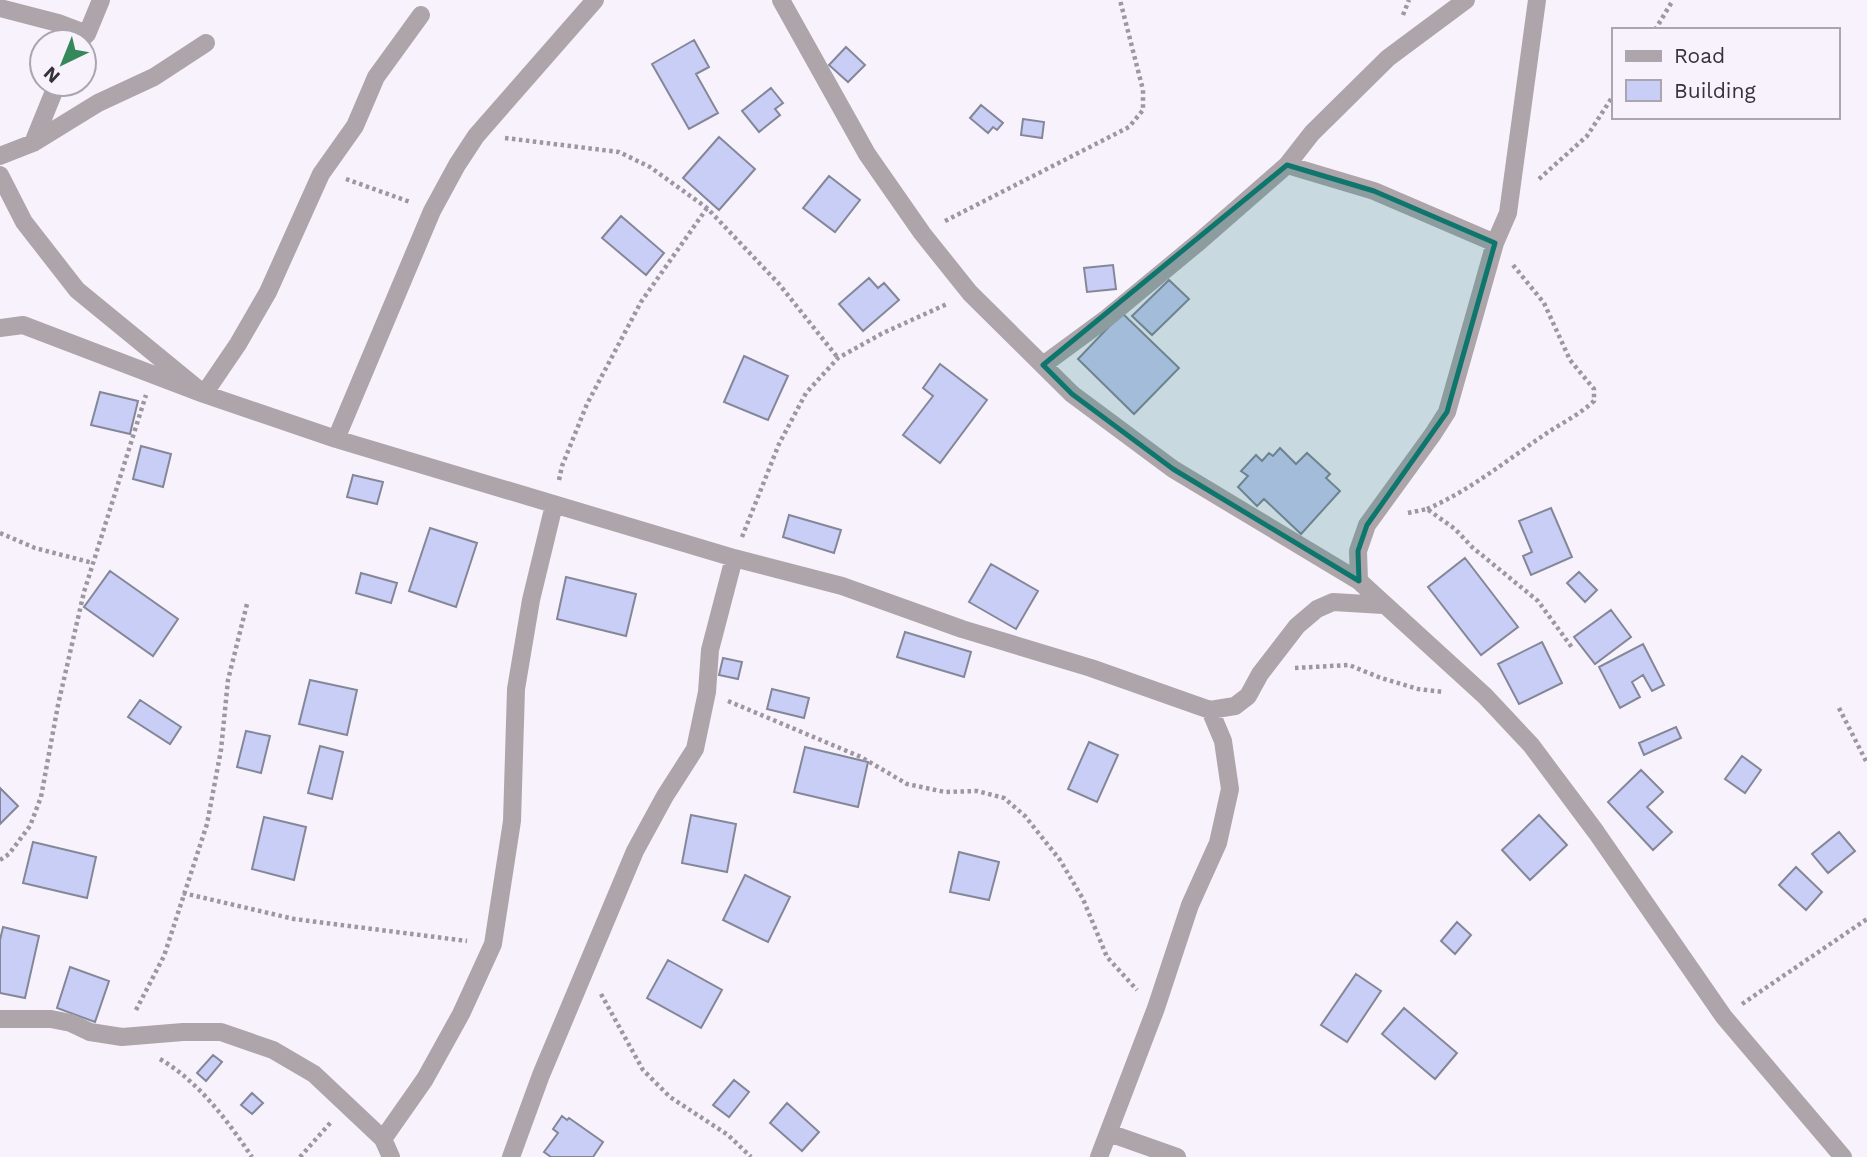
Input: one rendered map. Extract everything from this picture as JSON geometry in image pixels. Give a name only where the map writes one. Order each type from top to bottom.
[{"type":"street","points":[[88,28],[101,0]]},
{"type":"street","points":[[336,439],[432,211],[457,165],[476,136],[595,0]]},
{"type":"street","points":[[781,0],[867,153],[922,233],[970,293],[1072,394],[1173,469],[1359,581],[1485,696],[1531,745],[1724,1017],[1843,1157]]},
{"type":"street","points":[[1043,365],[1107,318],[1287,165],[1312,133],[1388,58],[1466,0]]},
{"type":"street","points":[[1359,581],[1358,551],[1367,525],[1447,412],[1495,243],[1508,213],[1537,0]]},
{"type":"street","points":[[0,8],[58,23],[66,28]]},
{"type":"street","points":[[204,394],[238,344],[268,292],[321,174],[355,126],[376,77],[421,15]]},
{"type":"street","points":[[0,156],[33,143],[99,103],[154,78],[206,43]]},
{"type":"street","points":[[33,143],[51,98]]},
{"type":"street","points":[[1287,165],[1374,191],[1495,243]]},
{"type":"street","points":[[0,175],[24,222],[77,289],[204,394]]},
{"type":"street","points":[[0,312],[23,325],[204,394],[336,439],[734,558],[842,586],[962,629],[1091,667],[1210,710],[1235,706],[1243,701],[1297,626],[1317,609],[1333,602],[1383,605]]},
{"type":"street","points":[[0,328],[23,325]]},
{"type":"street","points":[[383,1139],[425,1079],[461,1014],[493,944],[512,821],[516,689],[531,600],[554,505]]},
{"type":"street","points":[[511,1157],[541,1075],[635,851],[695,749],[707,692],[709,650],[734,558]]},
{"type":"street","points":[[1099,1157],[1156,1008],[1190,905],[1218,843],[1230,789],[1223,741],[1210,710]]},
{"type":"street","points":[[0,1019],[51,1019],[71,1023],[90,1032],[122,1037],[221,1032],[273,1050],[314,1074],[383,1139],[391,1157]]},
{"type":"street","points":[[1109,1133],[1177,1157]]},
{"type":"path","points":[[922,233],[1129,127],[1143,110],[1143,90],[1120,0]]},
{"type":"path","points":[[1656,28],[1673,0]]},
{"type":"path","points":[[1508,213],[1587,136],[1612,98]]},
{"type":"path","points":[[476,136],[569,144],[619,152],[650,167],[707,208],[779,284],[838,358]]},
{"type":"path","points":[[321,174],[355,181],[432,211]]},
{"type":"path","points":[[554,505],[562,466],[587,404],[641,302],[707,208]]},
{"type":"path","points":[[1367,525],[1427,509],[1451,499],[1594,401],[1594,389],[1570,360],[1544,303],[1495,243]]},
{"type":"path","points":[[734,558],[779,444],[806,393],[838,358],[883,333],[970,293]]},
{"type":"path","points":[[0,860],[9,854],[30,826],[41,797],[58,705],[84,592],[153,373]]},
{"type":"path","points":[[1427,509],[1455,529],[1472,547],[1538,601],[1573,649]]},
{"type":"path","points":[[0,533],[35,548],[93,563]]},
{"type":"path","points":[[247,604],[228,680],[220,750],[207,824],[164,957],[122,1037],[180,1070],[229,1122],[252,1157]]},
{"type":"path","points":[[1260,674],[1308,666],[1349,665],[1418,689],[1485,696]]},
{"type":"path","points":[[707,692],[861,757],[907,784],[945,792],[977,790],[1004,798],[1026,816],[1060,860],[1083,899],[1107,957],[1124,978],[1156,1008]]},
{"type":"path","points":[[1839,708],[1867,763]]},
{"type":"path","points":[[183,893],[294,919],[493,944]]},
{"type":"path","points":[[1724,1017],[1867,919]]},
{"type":"path","points":[[589,960],[601,995],[643,1070],[670,1097],[728,1135],[751,1157]]},
{"type":"path","points":[[300,1157],[347,1104]]},
{"type":"highlighted area","points":[[1287,165],[1374,191],[1495,243],[1447,412],[1367,525],[1358,551],[1359,581],[1173,469],[1072,394],[1043,365]]},
{"type":"building","points":[[694,40],[709,67],[696,74],[718,113],[689,129],[652,64]]},
{"type":"building","points":[[846,47],[865,65],[848,82],[829,65]]},
{"type":"building","points":[[771,88],[783,103],[775,109],[780,115],[759,132],[742,111]]},
{"type":"building","points":[[981,105],[1003,123],[997,130],[993,127],[988,133],[970,118]]},
{"type":"building","points":[[1023,119],[1044,122],[1042,138],[1021,135]]},
{"type":"building","points":[[719,137],[755,169],[719,210],[683,178]]},
{"type":"building","points":[[829,176],[860,200],[835,232],[803,208]]},
{"type":"building","points":[[621,216],[664,253],[646,275],[602,238]]},
{"type":"building","points":[[1113,265],[1116,289],[1087,292],[1084,268]]},
{"type":"building","points":[[869,278],[878,288],[884,283],[899,300],[863,331],[839,304]]},
{"type":"building","points":[[1169,280],[1189,299],[1152,335],[1132,316]]},
{"type":"building","points":[[1122,313],[1179,368],[1134,414],[1078,359]]},
{"type":"building","points":[[744,356],[788,376],[768,420],[724,402]]},
{"type":"building","points":[[940,364],[987,400],[940,463],[903,435],[933,396],[923,388]]},
{"type":"building","points":[[100,392],[138,401],[130,434],[91,425]]},
{"type":"building","points":[[141,446],[171,454],[163,487],[133,479]]},
{"type":"building","points":[[1280,448],[1296,464],[1307,453],[1330,474],[1326,478],[1340,491],[1301,534],[1264,499],[1257,506],[1238,487],[1248,476],[1241,471],[1256,455],[1262,461],[1269,453],[1273,456]]},
{"type":"building","points":[[353,475],[383,482],[377,504],[347,497]]},
{"type":"building","points":[[1551,508],[1572,557],[1531,575],[1523,556],[1532,552],[1519,521]]},
{"type":"building","points":[[789,515],[841,530],[834,553],[783,537]]},
{"type":"building","points":[[430,528],[477,543],[456,607],[409,591]]},
{"type":"building","points":[[1465,558],[1518,627],[1481,655],[1428,587]]},
{"type":"building","points":[[991,564],[1038,591],[1016,629],[969,602]]},
{"type":"building","points":[[110,571],[178,619],[153,656],[84,607]]},
{"type":"building","points":[[1579,572],[1597,590],[1585,602],[1567,583]]},
{"type":"building","points":[[361,573],[397,583],[391,603],[356,593]]},
{"type":"building","points":[[566,577],[636,594],[626,636],[557,619]]},
{"type":"building","points":[[1611,610],[1631,637],[1595,664],[1574,637]]},
{"type":"building","points":[[905,632],[971,652],[964,677],[897,657]]},
{"type":"building","points":[[1542,642],[1562,683],[1519,704],[1498,664]]},
{"type":"building","points":[[1643,644],[1664,685],[1652,691],[1643,675],[1632,682],[1640,697],[1620,708],[1599,667]]},
{"type":"building","points":[[723,658],[742,662],[738,679],[719,675]]},
{"type":"building","points":[[310,680],[357,690],[347,735],[299,724]]},
{"type":"building","points":[[772,689],[809,698],[804,718],[767,709]]},
{"type":"building","points":[[140,700],[181,727],[170,744],[128,717]]},
{"type":"building","points":[[1676,727],[1681,738],[1644,755],[1639,743]]},
{"type":"building","points":[[246,731],[270,736],[261,773],[237,767]]},
{"type":"building","points":[[1089,742],[1118,755],[1097,802],[1068,789]]},
{"type":"building","points":[[320,746],[343,752],[332,799],[308,793]]},
{"type":"building","points":[[805,747],[868,762],[858,807],[794,792]]},
{"type":"building","points":[[1742,756],[1761,770],[1745,793],[1725,779]]},
{"type":"building","points":[[1641,770],[1663,792],[1647,807],[1672,832],[1653,850],[1608,802]]},
{"type":"building","points":[[0,788],[18,806],[0,824]]},
{"type":"building","points":[[691,815],[736,824],[727,872],[682,863]]},
{"type":"building","points":[[1539,815],[1567,845],[1530,880],[1502,850]]},
{"type":"building","points":[[264,817],[306,827],[294,880],[252,869]]},
{"type":"building","points":[[1839,832],[1855,851],[1828,873],[1812,854]]},
{"type":"building","points":[[33,842],[96,857],[87,898],[23,883]]},
{"type":"building","points":[[959,852],[999,862],[989,900],[950,892]]},
{"type":"building","points":[[1796,867],[1822,892],[1806,910],[1779,885]]},
{"type":"building","points":[[745,875],[790,897],[768,942],[723,920]]},
{"type":"building","points":[[1457,922],[1471,935],[1455,954],[1441,941]]},
{"type":"building","points":[[3,927],[39,936],[25,998],[0,993],[0,940]]},
{"type":"building","points":[[668,960],[722,990],[701,1028],[647,998]]},
{"type":"building","points":[[70,967],[109,981],[95,1022],[57,1008]]},
{"type":"building","points":[[1356,974],[1381,991],[1347,1042],[1321,1025]]},
{"type":"building","points":[[1404,1008],[1457,1053],[1435,1079],[1382,1034]]},
{"type":"building","points":[[213,1055],[222,1062],[206,1081],[197,1073]]},
{"type":"building","points":[[734,1080],[749,1092],[729,1117],[713,1105]]},
{"type":"building","points":[[252,1093],[263,1103],[252,1114],[241,1105]]},
{"type":"building","points":[[787,1103],[819,1132],[802,1151],[770,1123]]},
{"type":"building","points":[[562,1116],[603,1142],[593,1157],[551,1157],[544,1152],[558,1133],[553,1129]]}]
